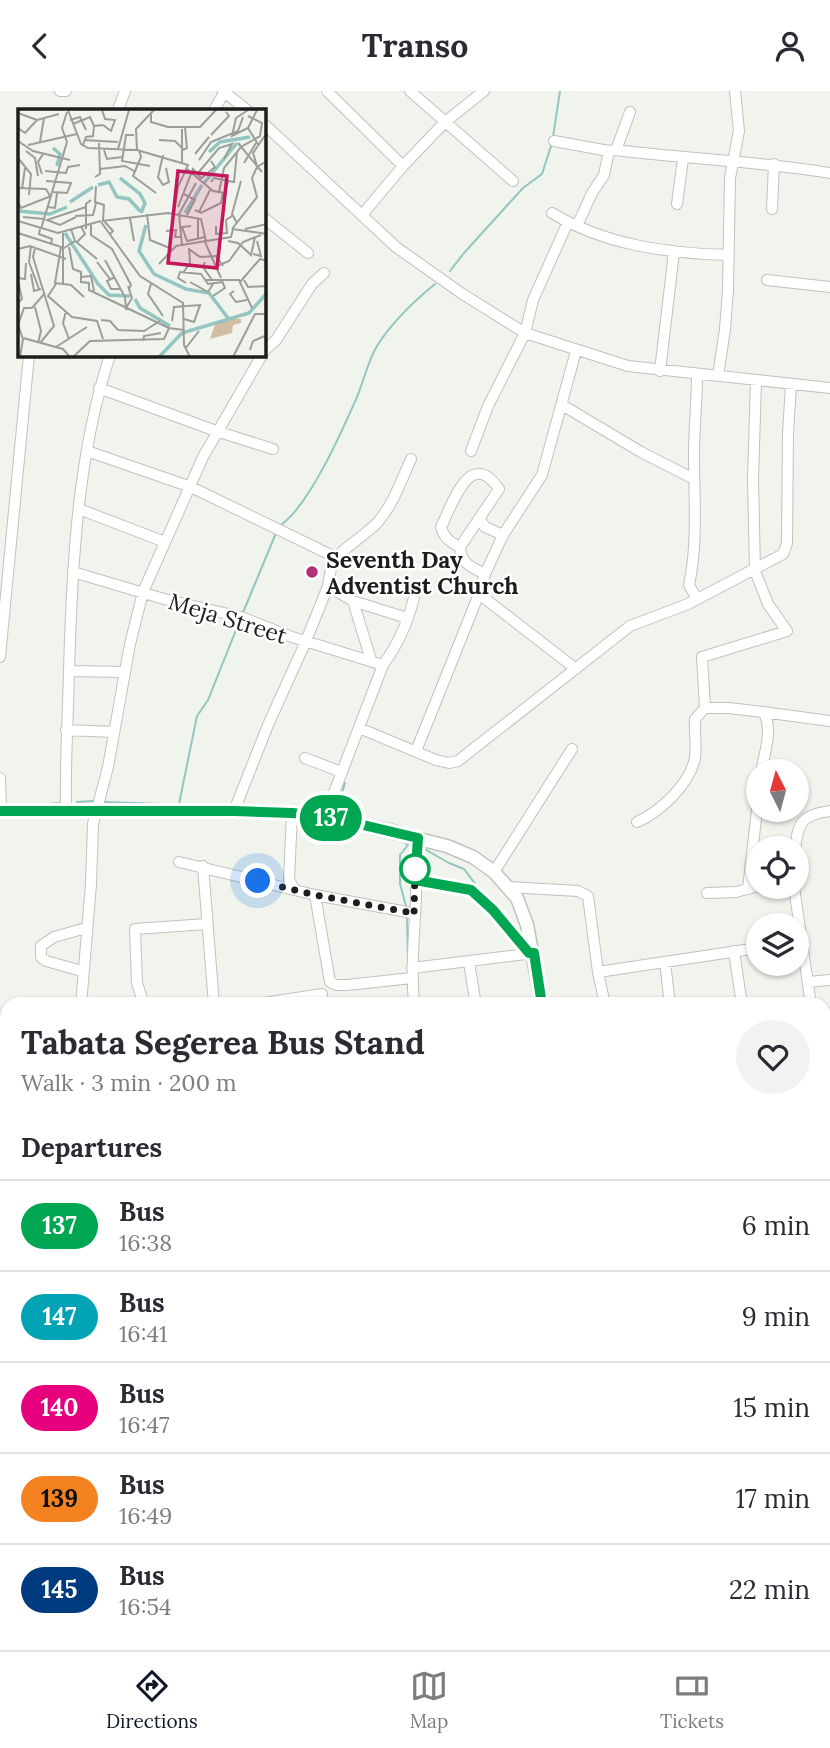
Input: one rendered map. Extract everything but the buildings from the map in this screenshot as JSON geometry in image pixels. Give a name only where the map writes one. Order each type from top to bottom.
[{"type":"main road","points":[[1,811],[292,813],[325,816],[418,838],[463,852],[494,872],[517,898],[534,953],[541,997]]},
{"type":"street","points":[[60,91],[66,91]]},
{"type":"street","points":[[118,109],[125,91]]},
{"type":"street","points":[[215,109],[225,91],[246,109]]},
{"type":"street","points":[[410,91],[513,181]]},
{"type":"street","points":[[362,215],[445,122],[484,91]]},
{"type":"street","points":[[718,376],[725,329],[732,160],[739,131],[735,91]]},
{"type":"street","points":[[330,92],[403,166]]},
{"type":"street","points":[[471,451],[488,406],[525,333],[533,300],[572,224],[604,175],[630,112]]},
{"type":"street","points":[[266,126],[396,247],[525,333],[628,366],[830,388]]},
{"type":"street","points":[[554,141],[683,159],[774,163],[830,173]]},
{"type":"street","points":[[677,204],[683,159]]},
{"type":"street","points":[[772,209],[774,163]]},
{"type":"street","points":[[552,213],[572,224],[617,241],[674,252],[727,255]]},
{"type":"street","points":[[266,224],[308,253]]},
{"type":"street","points":[[660,371],[674,252]]},
{"type":"street","points":[[266,350],[276,340],[312,284],[324,273]]},
{"type":"street","points":[[767,281],[830,287]]},
{"type":"street","points":[[416,751],[480,594],[485,574],[503,535],[542,475],[576,351]]},
{"type":"street","points":[[0,657],[29,357]]},
{"type":"street","points":[[66,810],[69,623],[82,476],[99,388],[109,357]]},
{"type":"street","points":[[81,997],[96,810],[108,767],[143,591],[216,431],[261,357]]},
{"type":"street","points":[[697,374],[693,571],[689,585],[697,600]]},
{"type":"street","points":[[705,708],[702,657],[787,631],[768,604],[755,571],[753,479],[756,381]]},
{"type":"street","points":[[359,728],[444,763],[458,761],[630,626],[697,600],[755,571],[786,551],[788,433],[792,384]]},
{"type":"street","points":[[99,388],[273,449]]},
{"type":"street","points":[[562,405],[641,452],[694,479]]},
{"type":"street","points":[[87,451],[191,487],[330,554],[334,559]]},
{"type":"street","points":[[234,811],[328,586],[334,559],[375,524],[388,507],[411,460]]},
{"type":"street","points":[[460,547],[443,535],[441,527],[465,479],[476,473],[485,474],[499,489],[460,547],[460,557],[464,563],[485,574]]},
{"type":"street","points":[[79,509],[165,542]]},
{"type":"street","points":[[480,519],[485,527],[503,535]]},
{"type":"street","name":"Meja Street","points":[[73,572],[241,617],[383,665]]},
{"type":"street","points":[[328,586],[353,601],[407,618]]},
{"type":"street","points":[[325,816],[383,665],[393,651],[407,618],[416,588]]},
{"type":"street","points":[[480,594],[576,669]]},
{"type":"street","points":[[353,601],[370,660]]},
{"type":"street","points":[[69,671],[125,672]]},
{"type":"street","points":[[637,822],[660,808],[687,774],[695,757],[695,718],[705,708],[729,708],[830,721]]},
{"type":"street","points":[[763,712],[768,721],[763,759]]},
{"type":"street","points":[[66,730],[114,732]]},
{"type":"street","points":[[494,872],[572,749]]},
{"type":"street","points":[[305,758],[341,772]]},
{"type":"street","points":[[0,778],[1,811]]},
{"type":"street","points":[[796,836],[797,827],[807,817],[830,811]]},
{"type":"street","points":[[292,813],[289,880],[295,890]]},
{"type":"street","points":[[414,997],[415,861],[418,838]]},
{"type":"street","points":[[179,862],[315,895],[414,915]]},
{"type":"street","points":[[203,866],[213,997]]},
{"type":"street","points":[[509,887],[578,891],[588,895],[603,997]]},
{"type":"street","points":[[707,893],[746,889]]},
{"type":"street","points":[[315,895],[330,982],[321,997]]},
{"type":"street","points":[[141,997],[137,983],[135,929],[207,924]]},
{"type":"street","points":[[82,971],[52,964],[41,957],[40,951],[45,941],[86,928]]},
{"type":"street","points":[[598,972],[746,950]]},
{"type":"street","points":[[734,951],[741,997]]},
{"type":"street","points":[[330,982],[347,985],[534,953]]},
{"type":"street","points":[[469,962],[475,997]]},
{"type":"street","points":[[664,962],[669,997]]},
{"type":"street","points":[[806,976],[810,997]]},
{"type":"street","points":[[808,982],[830,980]]},
{"type":"street","points":[[303,997],[322,994]]},
{"type":"waterway","points":[[553,137],[560,91]]},
{"type":"waterway","points":[[450,271],[523,188],[542,174],[551,146]]},
{"type":"waterway","points":[[281,525],[303,501],[324,466],[357,397],[377,346],[403,313],[435,284]]},
{"type":"waterway","points":[[242,615],[276,533]]},
{"type":"waterway","points":[[179,804],[197,716],[208,700],[240,620]]},
{"type":"waterway","points":[[345,783],[337,809],[355,817],[395,825],[413,832]]},
{"type":"waterway","points":[[77,802],[93,801]]},
{"type":"waterway","points":[[103,802],[191,805]]},
{"type":"waterway","points":[[32,805],[62,803]]},
{"type":"waterway","points":[[405,843],[408,845],[400,855],[400,884],[406,906]]},
{"type":"waterway","points":[[421,847],[464,869],[510,930],[526,946]]},
{"type":"waterway","points":[[407,915],[408,962]]},
{"type":"bus line","name":"137","points":[[0,811],[292,813],[325,816],[418,838],[415,880],[471,890],[493,910],[529,953],[534,953],[541,997]]},
{"type":"place","name":"Seventh Day Adventist Church","points":[[312,572]]},
{"type":"route","points":[[258,881],[414,915],[415,869]]}]
